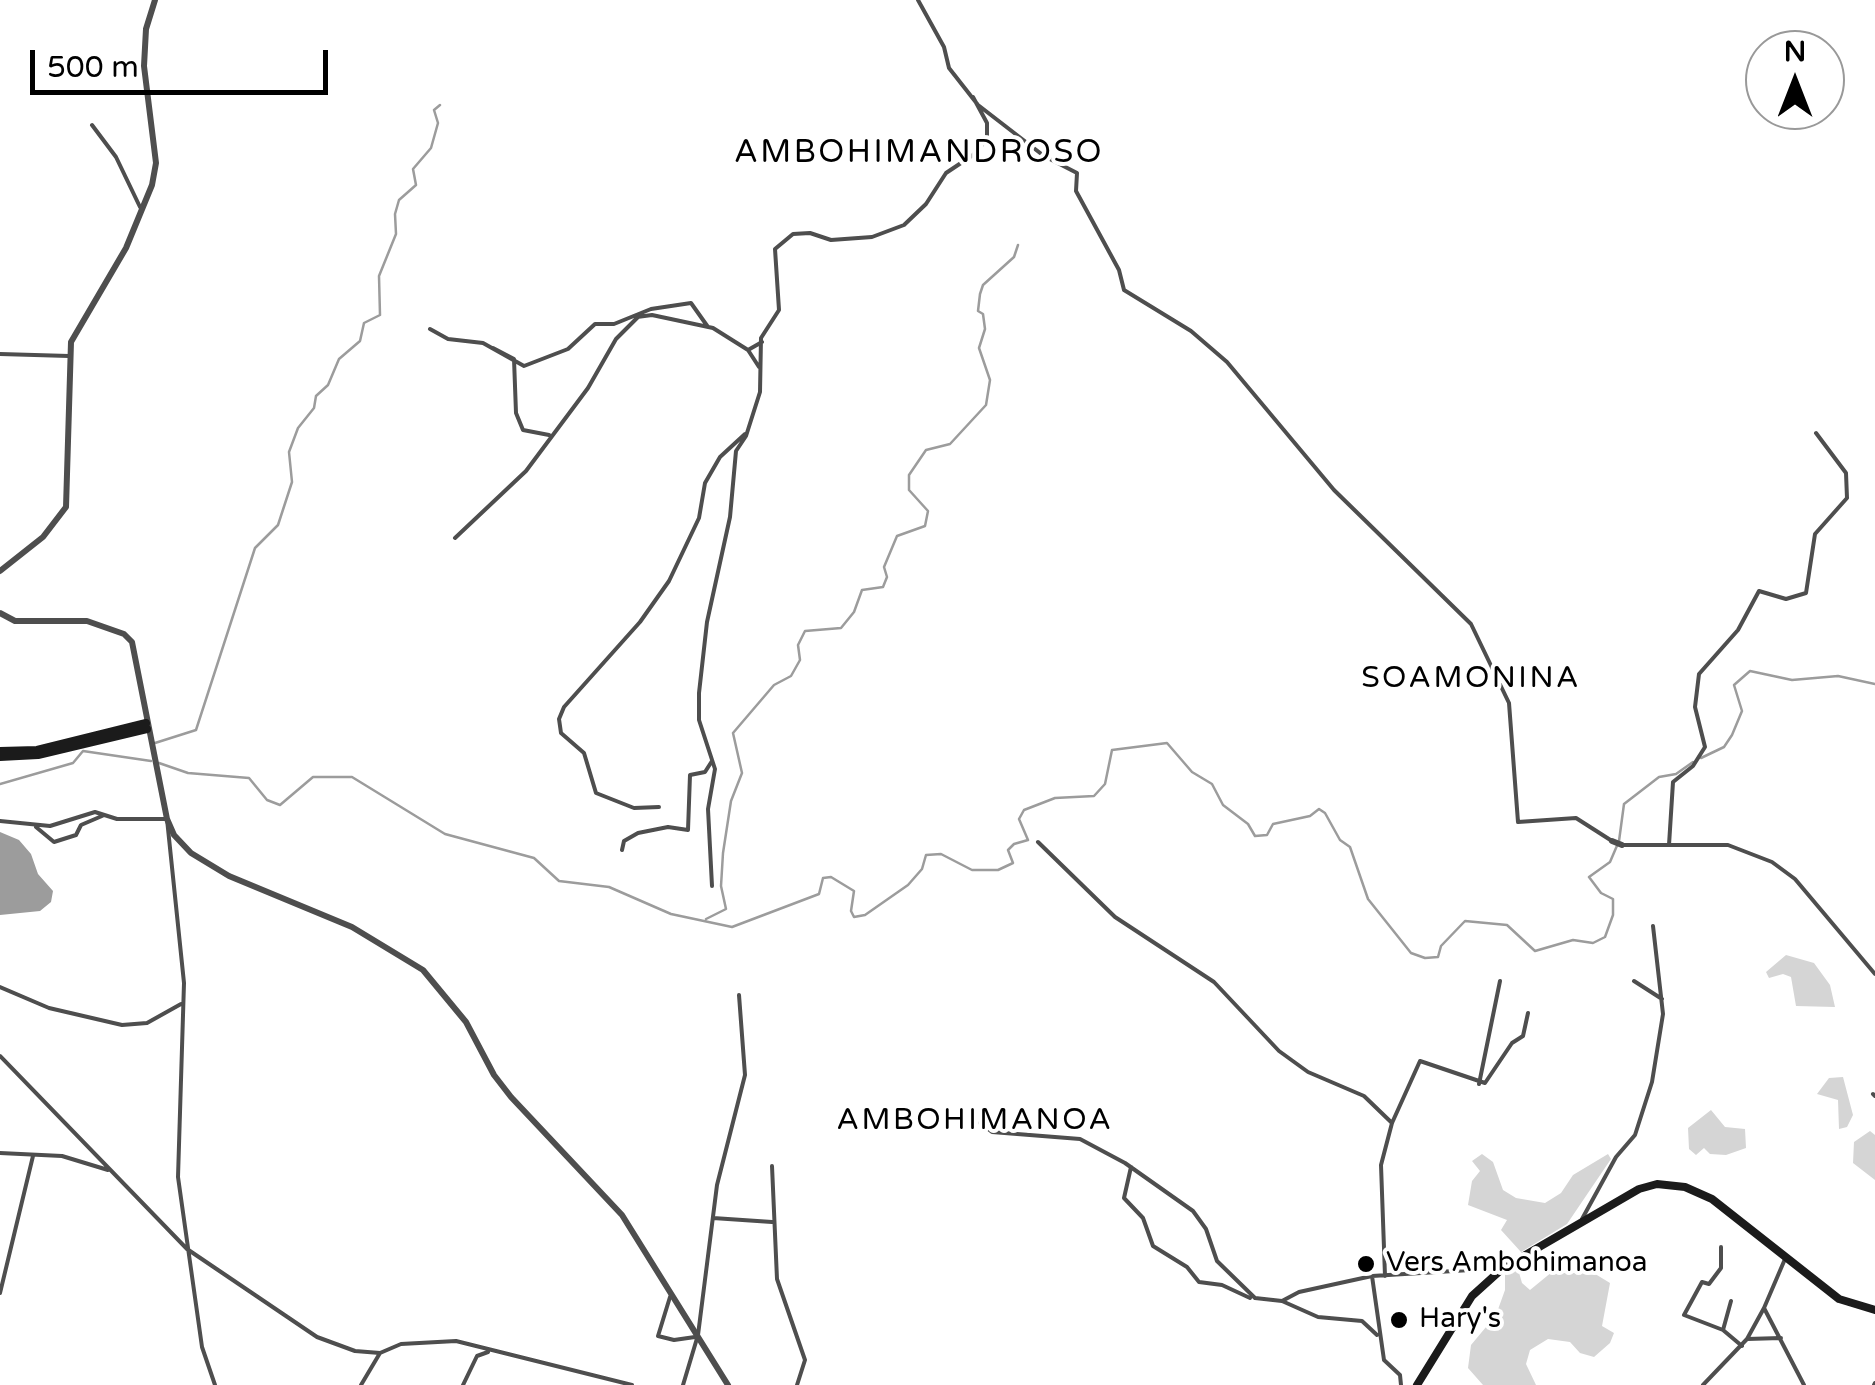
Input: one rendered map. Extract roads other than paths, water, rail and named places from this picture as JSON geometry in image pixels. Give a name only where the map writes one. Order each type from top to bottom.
[{"type":"main road","points":[[0,754],[38,756],[147,726]]},
{"type":"main road","points":[[1417,1385],[1472,1296],[1503,1268],[1639,1189],[1672,1184],[1721,1204],[1840,1300],[1875,1310]]},
{"type":"street","points":[[0,571],[43,537],[66,507],[69,356],[76,326],[126,248],[142,212],[156,163],[144,66],[146,25],[155,0]]},
{"type":"street","points":[[918,0],[944,46],[949,68],[973,97],[993,118],[1044,156],[1075,171],[1080,200],[1119,270],[1124,290],[1174,320],[1219,355],[1334,490],[1472,624],[1508,703],[1518,822],[1576,818],[1622,845],[1728,845],[1784,869],[1875,974]]},
{"type":"street","points":[[712,886],[708,809],[712,761],[698,708],[706,622],[730,517],[736,450],[748,430],[760,392],[762,342],[780,300],[777,244],[802,232],[837,240],[872,237],[904,225],[926,204],[946,173],[973,155],[987,138],[988,123],[973,97]]},
{"type":"street","points":[[92,125],[116,157],[142,212]]},
{"type":"street","points":[[514,362],[528,366],[568,349],[595,324],[614,324],[651,308],[691,303],[708,327]]},
{"type":"street","points":[[626,319],[638,317],[708,327],[748,350],[760,369]]},
{"type":"street","points":[[455,538],[526,471],[588,388],[616,340],[638,317]]},
{"type":"street","points":[[430,329],[448,339],[510,354],[519,422],[528,433],[550,434]]},
{"type":"street","points":[[748,350],[762,342]]},
{"type":"street","points":[[0,354],[69,356]]},
{"type":"street","points":[[659,808],[634,808],[596,793],[584,753],[561,733],[559,719],[564,707],[640,622],[669,582],[699,518],[704,483],[720,457],[748,430]]},
{"type":"street","points":[[1669,845],[1673,782],[1693,766],[1704,747],[1695,707],[1700,674],[1738,630],[1759,590],[1786,599],[1806,594],[1818,529],[1847,498],[1846,473],[1816,433]]},
{"type":"street","points":[[0,613],[15,621],[87,621],[124,634],[132,642],[166,820],[183,964],[178,1178],[202,1347],[215,1385]]},
{"type":"street","points":[[622,850],[624,842],[638,833],[668,826],[688,830],[690,775],[705,772],[712,761]]},
{"type":"street","points":[[0,821],[36,827],[88,812],[166,820]]},
{"type":"street","points":[[36,827],[54,842],[76,835],[80,825],[102,816]]},
{"type":"street","points":[[166,820],[181,843],[204,862],[352,927],[423,970],[466,1022],[494,1075],[622,1215],[728,1385]]},
{"type":"street","points":[[1038,842],[1116,918],[1214,982],[1279,1051],[1308,1072],[1364,1096],[1392,1123]]},
{"type":"street","points":[[1576,1227],[1641,1121],[1658,1056],[1662,1000],[1654,926]]},
{"type":"street","points":[[1634,980],[1662,1000]]},
{"type":"street","points":[[1479,1084],[1500,981]]},
{"type":"street","points":[[0,987],[49,1008],[122,1025],[147,1023],[182,1004]]},
{"type":"street","points":[[682,1385],[696,1336],[716,1185],[745,1076],[739,995]]},
{"type":"street","points":[[1479,1084],[1492,1076],[1512,1044],[1522,1036],[1528,1012]]},
{"type":"street","points":[[0,1056],[187,1249],[317,1337],[355,1350],[380,1353],[401,1344],[443,1341],[632,1385]]},
{"type":"street","points":[[1385,1276],[1382,1165],[1392,1123],[1420,1061],[1479,1084]]},
{"type":"street","points":[[980,1122],[992,1132],[1080,1139],[1130,1167],[1193,1211],[1206,1229],[1217,1261],[1255,1298],[1282,1301],[1318,1316],[1362,1321],[1380,1339]]},
{"type":"street","points":[[0,1153],[62,1156],[110,1171]]},
{"type":"street","points":[[0,1294],[33,1156]]},
{"type":"street","points":[[772,1166],[777,1279],[806,1360],[797,1385]]},
{"type":"street","points":[[1130,1167],[1124,1198],[1142,1218],[1153,1246],[1187,1267],[1199,1282],[1220,1284],[1250,1298]]},
{"type":"street","points":[[713,1218],[772,1222]]},
{"type":"street","points":[[1721,1247],[1721,1268],[1708,1284],[1702,1282],[1684,1314],[1722,1330],[1742,1346]]},
{"type":"street","points":[[1702,1385],[1747,1339],[1785,1259]]},
{"type":"street","points":[[1282,1301],[1299,1292],[1372,1276],[1503,1268]]},
{"type":"street","points":[[1372,1276],[1384,1360],[1400,1374],[1401,1385]]},
{"type":"street","points":[[670,1297],[658,1336],[674,1340],[696,1336]]},
{"type":"street","points":[[1722,1330],[1731,1301]]},
{"type":"street","points":[[1764,1308],[1804,1385]]},
{"type":"street","points":[[1747,1339],[1781,1338]]},
{"type":"street","points":[[463,1385],[474,1370],[476,1356],[494,1352]]},
{"type":"street","points":[[361,1385],[380,1353]]},
{"type":"waterway","points":[[155,743],[196,730],[255,548],[278,525],[292,482],[289,452],[298,428],[314,408],[316,396],[328,385],[339,359],[360,341],[364,323],[380,315],[379,276],[396,234],[395,214],[399,200],[416,185],[413,169],[431,148],[438,123],[434,110],[440,105]]},
{"type":"waterway","points":[[706,919],[726,909],[721,886],[723,853],[731,801],[742,773],[733,733],[774,685],[791,676],[800,660],[798,645],[805,631],[841,628],[854,612],[862,590],[883,587],[887,577],[884,567],[897,536],[925,526],[928,511],[909,490],[909,475],[926,450],[950,444],[986,405],[990,380],[979,348],[985,329],[983,314],[978,311],[980,294],[983,285],[1014,257],[1018,245]]},
{"type":"waterway","points":[[1701,758],[1724,747],[1732,735],[1742,711],[1734,685],[1750,671],[1792,680],[1838,676],[1875,684]]},
{"type":"waterway","points":[[159,763],[188,773],[249,778],[267,800],[280,805],[313,777],[352,777],[445,834],[534,858],[559,881],[609,887],[671,914],[732,927],[819,894],[823,878],[831,877],[854,891],[854,917],[865,915],[908,885],[922,869],[926,855],[941,854],[972,870],[998,870],[1013,863],[1008,850],[1028,840],[1019,819],[1024,810],[1055,798],[1094,796],[1105,784],[1112,750],[1167,743],[1192,772],[1212,784],[1223,805],[1248,824],[1255,836],[1267,835],[1273,824],[1310,816],[1319,809],[1325,813],[1340,840],[1350,847],[1368,899],[1411,953],[1425,958],[1438,957],[1441,946],[1465,921],[1507,925],[1535,951],[1573,940],[1593,943],[1605,937],[1613,915],[1613,899],[1601,893],[1589,877],[1610,862],[1619,841],[1624,804],[1659,777],[1676,774],[1693,762]]},
{"type":"waterway","points":[[0,784],[73,763],[83,751],[151,761]]},
{"type":"place","name":"Vers Ambohimanoa","points":[[1366,1264]]},
{"type":"place","name":"Hary's","points":[[1399,1320]]},
{"type":"district","name":"AMBOHIMANDROSO","points":[[919,154]]},
{"type":"district","name":"SOAMONINA","points":[[1471,679]]},
{"type":"district","name":"AMBOHIMANOA","points":[[975,1121]]}]
